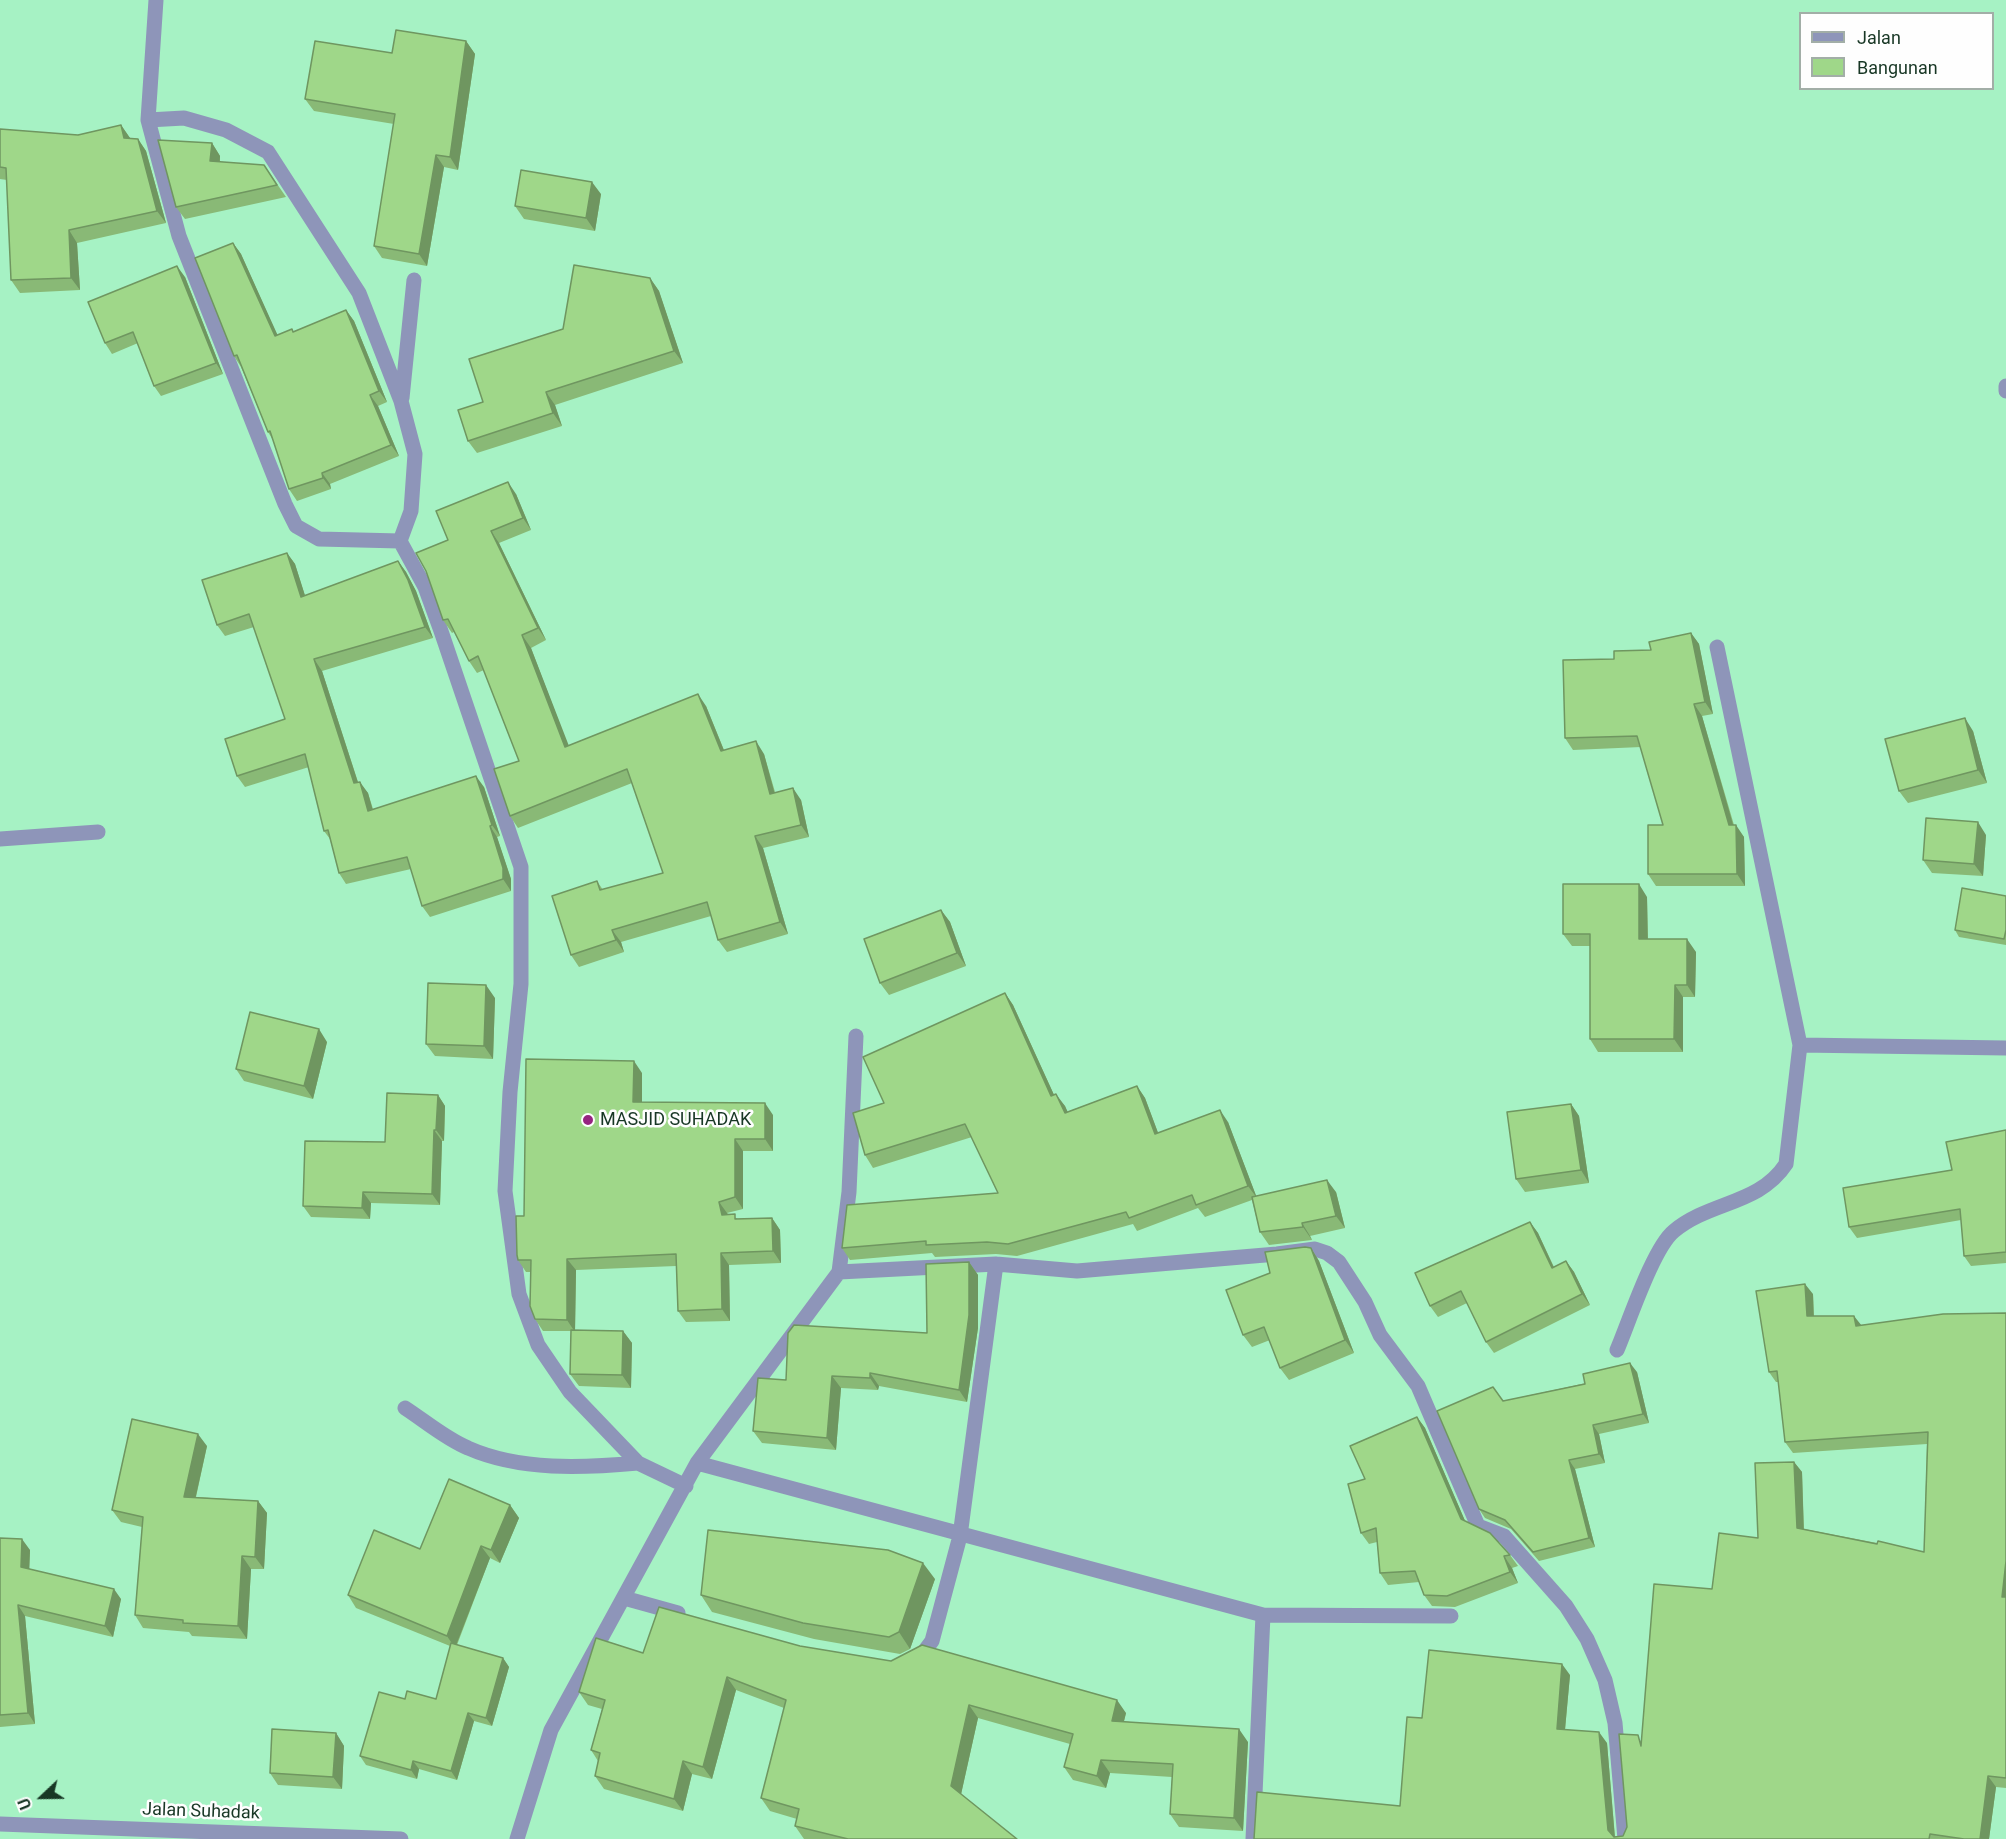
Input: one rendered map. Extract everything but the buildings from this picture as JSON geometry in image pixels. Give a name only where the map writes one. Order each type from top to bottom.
[{"type":"street","points":[[156,0],[148,120],[179,236],[296,526],[319,539],[400,541]]},
{"type":"street","points":[[148,120],[184,118],[226,130],[268,152],[359,292],[401,401],[415,454],[411,511],[400,541],[424,587],[437,620],[521,867],[521,984],[510,1092],[506,1191],[519,1294],[538,1345],[570,1392],[638,1463],[686,1486]]},
{"type":"street","points":[[401,401],[414,280]]},
{"type":"street","points":[[2006,386],[2006,391]]},
{"type":"street","points":[[1617,1350],[1665,1239],[1705,1212],[1757,1192],[1776,1179],[1786,1164],[1800,1045],[1717,647]]},
{"type":"street","points":[[0,839],[98,832]]},
{"type":"street","points":[[517,1839],[551,1730],[697,1463],[839,1272],[849,1192],[856,1036]]},
{"type":"street","points":[[1800,1045],[2006,1048]]},
{"type":"street","points":[[839,1272],[996,1264],[1077,1271],[1315,1249],[1327,1253],[1339,1262],[1365,1302],[1386,1343],[1418,1386],[1478,1526],[1504,1536],[1566,1606],[1587,1639],[1605,1680],[1615,1724],[1625,1839]]},
{"type":"street","points":[[902,1664],[923,1653],[932,1641],[960,1536],[996,1264]]},
{"type":"street","points":[[405,1408],[467,1448],[505,1460],[585,1468],[638,1463]]},
{"type":"street","points":[[697,1463],[960,1536],[1263,1615],[1451,1616]]},
{"type":"street","points":[[624,1598],[690,1617]]},
{"type":"street","points":[[1253,1839],[1263,1615]]},
{"type":"street","name":"Jalan Suhadak","points":[[0,1824],[401,1839]]},
{"type":"place","name":"MASJID SUHADAK","points":[[588,1120]]}]
